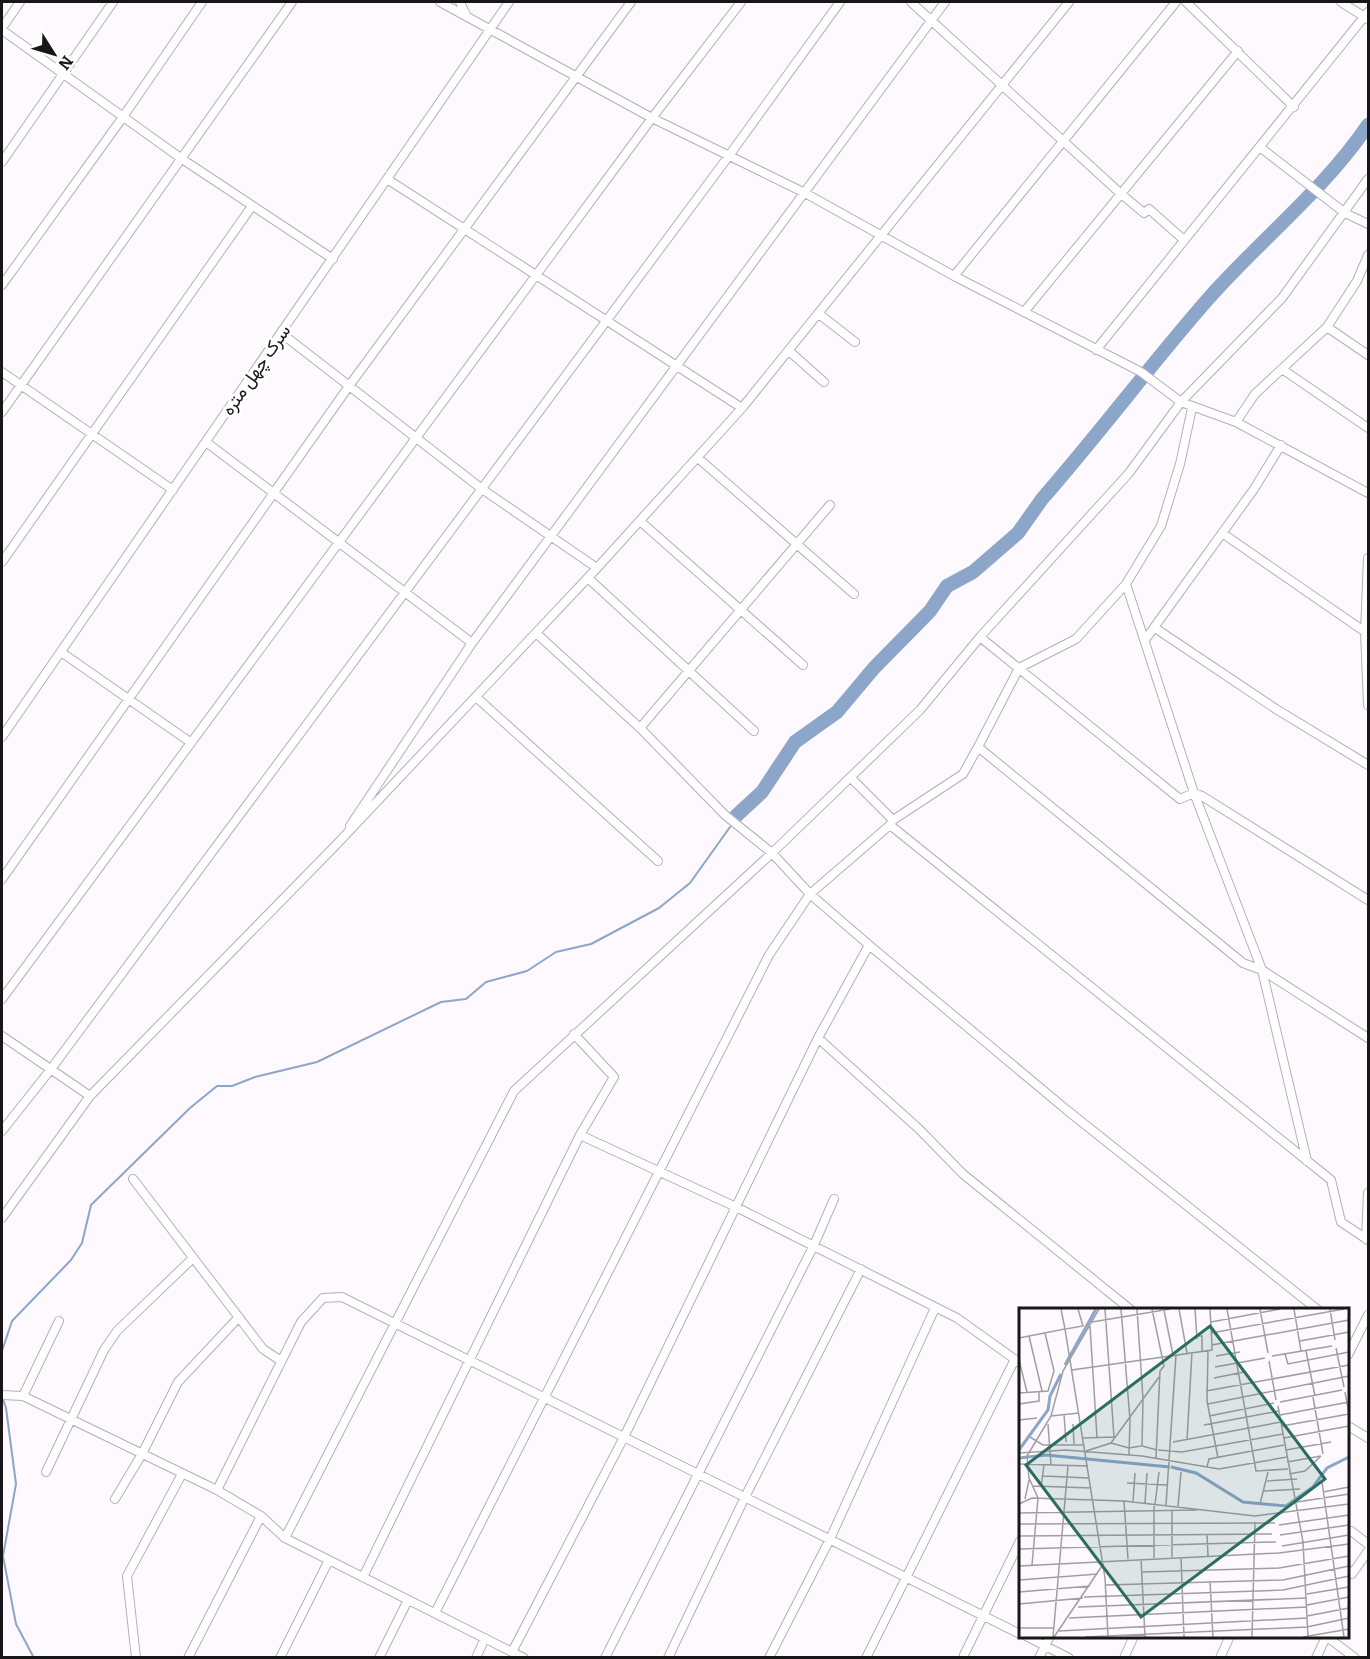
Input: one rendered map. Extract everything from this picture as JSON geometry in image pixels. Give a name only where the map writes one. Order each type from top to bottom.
[{"type":"street","points":[[20,2],[2,29],[182,159],[333,259]]},
{"type":"street","points":[[2,162],[113,2]]},
{"type":"street","points":[[2,285],[123,117],[202,2]]},
{"type":"street","points":[[2,412],[292,2]]},
{"type":"street","points":[[440,2],[652,118],[805,193],[954,276],[1141,372],[1180,402],[1236,422],[1368,493]]},
{"type":"street","points":[[460,2],[466,15]]},
{"type":"street","name":"سرک چهل متره","points":[[2,737],[509,2]]},
{"type":"street","points":[[2,879],[349,386],[631,2]]},
{"type":"street","points":[[2,999],[415,437],[741,2]]},
{"type":"street","points":[[2,1131],[51,1069],[482,489],[840,2]]},
{"type":"street","points":[[911,2],[1120,193],[1144,213],[1149,209],[1184,240]]},
{"type":"street","points":[[336,845],[472,643],[945,2]]},
{"type":"street","points":[[2,1218],[90,1096],[336,845],[588,578],[742,408],[883,235],[1000,85],[1070,2]]},
{"type":"street","points":[[954,276],[1061,140],[1176,2]]},
{"type":"street","points":[[1186,2],[1294,107]]},
{"type":"street","points":[[1096,350],[1367,16],[1341,2]]},
{"type":"street","points":[[1024,312],[1238,51]]},
{"type":"street","points":[[1261,148],[1345,213],[1368,224]]},
{"type":"street","points":[[387,179],[742,408]]},
{"type":"street","points":[[285,1538],[514,1091],[772,853],[920,710],[980,637],[1129,473],[1180,402],[1282,298],[1368,179]]},
{"type":"street","points":[[2,562],[252,206]]},
{"type":"street","points":[[1236,422],[1255,394],[1327,327],[1357,281],[1368,255]]},
{"type":"street","points":[[819,314],[855,342]]},
{"type":"street","points":[[1327,327],[1368,355]]},
{"type":"street","points":[[281,333],[482,489],[597,568]]},
{"type":"street","points":[[789,351],[824,382]]},
{"type":"street","points":[[1282,369],[1368,428]]},
{"type":"street","points":[[2,372],[173,490]]},
{"type":"street","points":[[435,1613],[769,955],[810,894],[892,823],[963,774],[1019,668],[1076,639],[1126,584],[1161,526],[1180,464],[1192,408]]},
{"type":"street","points":[[206,442],[274,491],[472,643]]},
{"type":"street","points":[[1145,640],[1222,533],[1281,445]]},
{"type":"street","points":[[698,458],[854,594]]},
{"type":"street","points":[[640,728],[830,506]]},
{"type":"street","points":[[640,521],[803,665]]},
{"type":"street","points":[[1222,533],[1367,633]]},
{"type":"street","points":[[1368,558],[1368,705]]},
{"type":"street","points":[[588,578],[754,731]]},
{"type":"street","points":[[1126,584],[1194,794],[1262,970],[1307,1161]]},
{"type":"street","points":[[1155,627],[1276,709],[1368,765]]},
{"type":"street","points":[[536,633],[640,728],[725,815],[772,853],[810,894],[1068,1111],[1315,1308]]},
{"type":"street","points":[[980,637],[1180,799],[1194,794]]},
{"type":"street","points":[[61,652],[190,742]]},
{"type":"street","points":[[476,697],[658,861]]},
{"type":"street","points":[[978,747],[1243,963],[1262,970],[1368,1038]]},
{"type":"street","points":[[851,778],[892,823],[1331,1180],[1341,1222],[1367,1240]]},
{"type":"street","points":[[1194,794],[1368,900]]},
{"type":"street","points":[[512,1652],[624,1437],[818,1038],[869,945]]},
{"type":"street","points":[[363,1577],[580,1135],[614,1077],[574,1034]]},
{"type":"street","points":[[2,1036],[90,1096]]},
{"type":"street","points":[[818,1038],[919,1129],[963,1174],[1129,1308]]},
{"type":"street","points":[[580,1135],[736,1207],[957,1318],[1018,1361],[905,1576],[866,1658]]},
{"type":"street","points":[[133,1179],[263,1348],[281,1361]]},
{"type":"street","points":[[1367,1240],[1368,1193]]},
{"type":"street","points":[[605,1658],[814,1245],[834,1199]]},
{"type":"street","points":[[46,1472],[104,1350],[117,1331],[193,1258]]},
{"type":"street","points":[[668,1658],[745,1497],[861,1269]]},
{"type":"street","points":[[217,1490],[301,1322],[323,1298],[342,1297],[1019,1634]]},
{"type":"street","points":[[769,1658],[830,1539],[935,1308]]},
{"type":"street","points":[[115,1499],[142,1454],[178,1382],[239,1317]]},
{"type":"street","points":[[1349,1351],[1368,1317]]},
{"type":"street","points":[[22,1396],[59,1321]]},
{"type":"street","points":[[1349,1334],[1356,1339]]},
{"type":"street","points":[[4,1395],[22,1396],[217,1490],[261,1516],[285,1538],[524,1658]]},
{"type":"street","points":[[1349,1427],[1368,1438]]},
{"type":"street","points":[[136,1658],[128,1576],[182,1474]]},
{"type":"street","points":[[188,1658],[261,1516]]},
{"type":"street","points":[[1351,1531],[1368,1544]]},
{"type":"street","points":[[964,1655],[1019,1543]]},
{"type":"street","points":[[1349,1572],[1352,1574],[1368,1551]]},
{"type":"street","points":[[280,1658],[329,1560]]},
{"type":"street","points":[[379,1658],[408,1600]]},
{"type":"street","points":[[476,1658],[485,1638]]},
{"type":"street","points":[[1030,1638],[1069,1658]]},
{"type":"street","points":[[1039,1658],[1049,1638]]},
{"type":"street","points":[[1124,1658],[1133,1638]]},
{"type":"street","points":[[1220,1658],[1229,1638]]},
{"type":"street","points":[[1316,1658],[1326,1638]]},
{"type":"street","points":[[1327,1638],[1355,1658]]},
{"type":"waterway","points":[[736,816],[762,792],[795,742],[837,712],[874,668],[930,611],[947,586],[973,572],[1018,533],[1042,499],[1208,299],[1312,193],[1368,125]]},
{"type":"waterway","points":[[2,1351],[12,1321],[71,1260],[82,1243],[91,1205],[190,1108],[217,1086],[232,1086],[255,1077],[317,1062],[441,1002],[466,999],[486,982],[527,971],[556,952],[591,944],[659,908],[690,883],[730,827]]},
{"type":"waterway","points":[[2,1396],[6,1408],[16,1484],[3,1556],[16,1624],[34,1658]]}]
